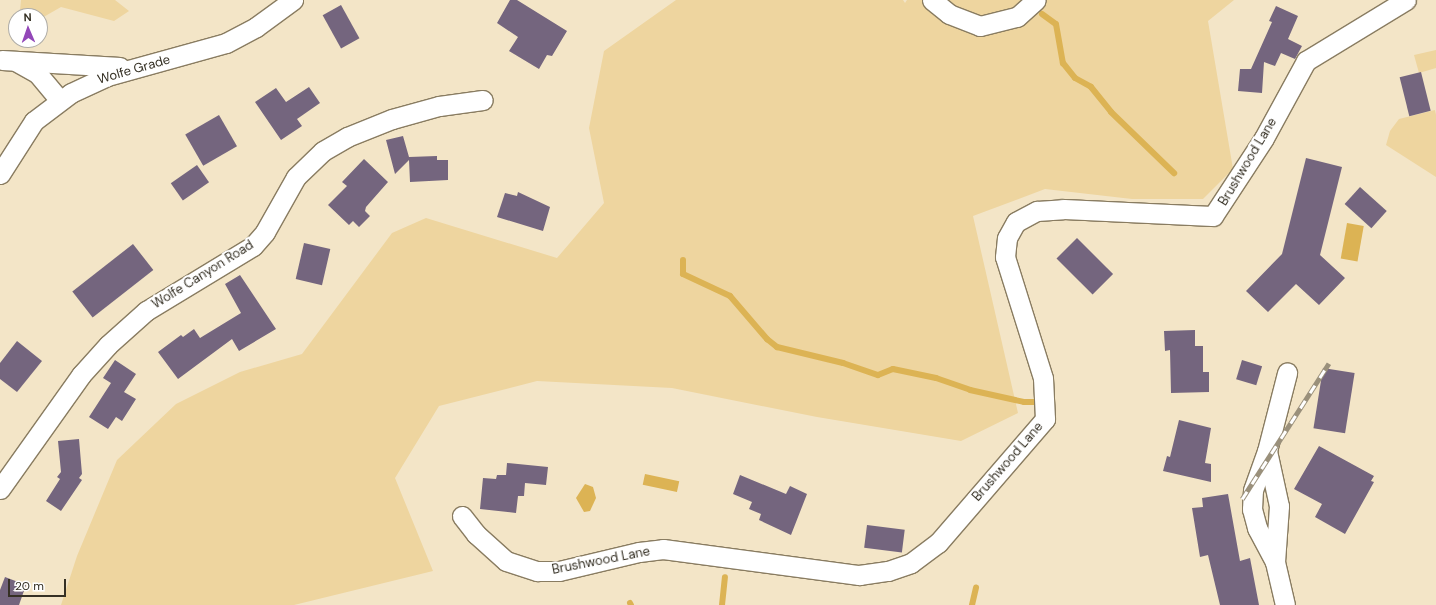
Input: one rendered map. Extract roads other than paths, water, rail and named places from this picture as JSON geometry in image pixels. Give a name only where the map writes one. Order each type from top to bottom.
[{"type":"street","name":"Wolfe Grade","points":[[0,174],[25,132],[60,100],[94,81],[226,43],[256,28],[293,0]]},
{"type":"street","points":[[932,0],[949,14],[980,26],[1017,17],[1036,0]]},
{"type":"street","name":"Brushwood Lane","points":[[462,516],[476,534],[506,561],[537,571],[559,571],[638,552],[662,550],[859,575],[882,573],[911,563],[938,543],[1044,419],[1043,378],[1005,257],[1006,238],[1016,222],[1037,211],[1063,209],[1213,216],[1264,138],[1306,61],[1345,34],[1406,0]]},
{"type":"street","points":[[1,60],[139,67]]},
{"type":"street","points":[[1,60],[31,68],[60,100]]},
{"type":"street","name":"Wolfe Canyon Road","points":[[0,489],[81,375],[108,345],[146,311],[253,246],[265,232],[296,177],[323,151],[347,137],[398,117],[439,106],[483,100]]},
{"type":"street","points":[[1286,605],[1275,562],[1256,528],[1252,509],[1253,490],[1267,451],[1287,373]]},
{"type":"street","points":[[1267,451],[1279,506],[1275,562]]},
{"type":"waterway","points":[[1042,14],[1056,24],[1063,63],[1075,78],[1091,87],[1111,112],[1174,173]]},
{"type":"waterway","points":[[683,260],[683,274],[730,296],[767,339],[777,347],[843,363],[878,375],[893,369],[936,378],[970,390],[1024,402],[1035,402]]},
{"type":"waterway","points":[[722,605],[725,577]]},
{"type":"waterway","points":[[972,605],[976,587]]},
{"type":"railway","points":[[1242,499],[1329,363]]}]
